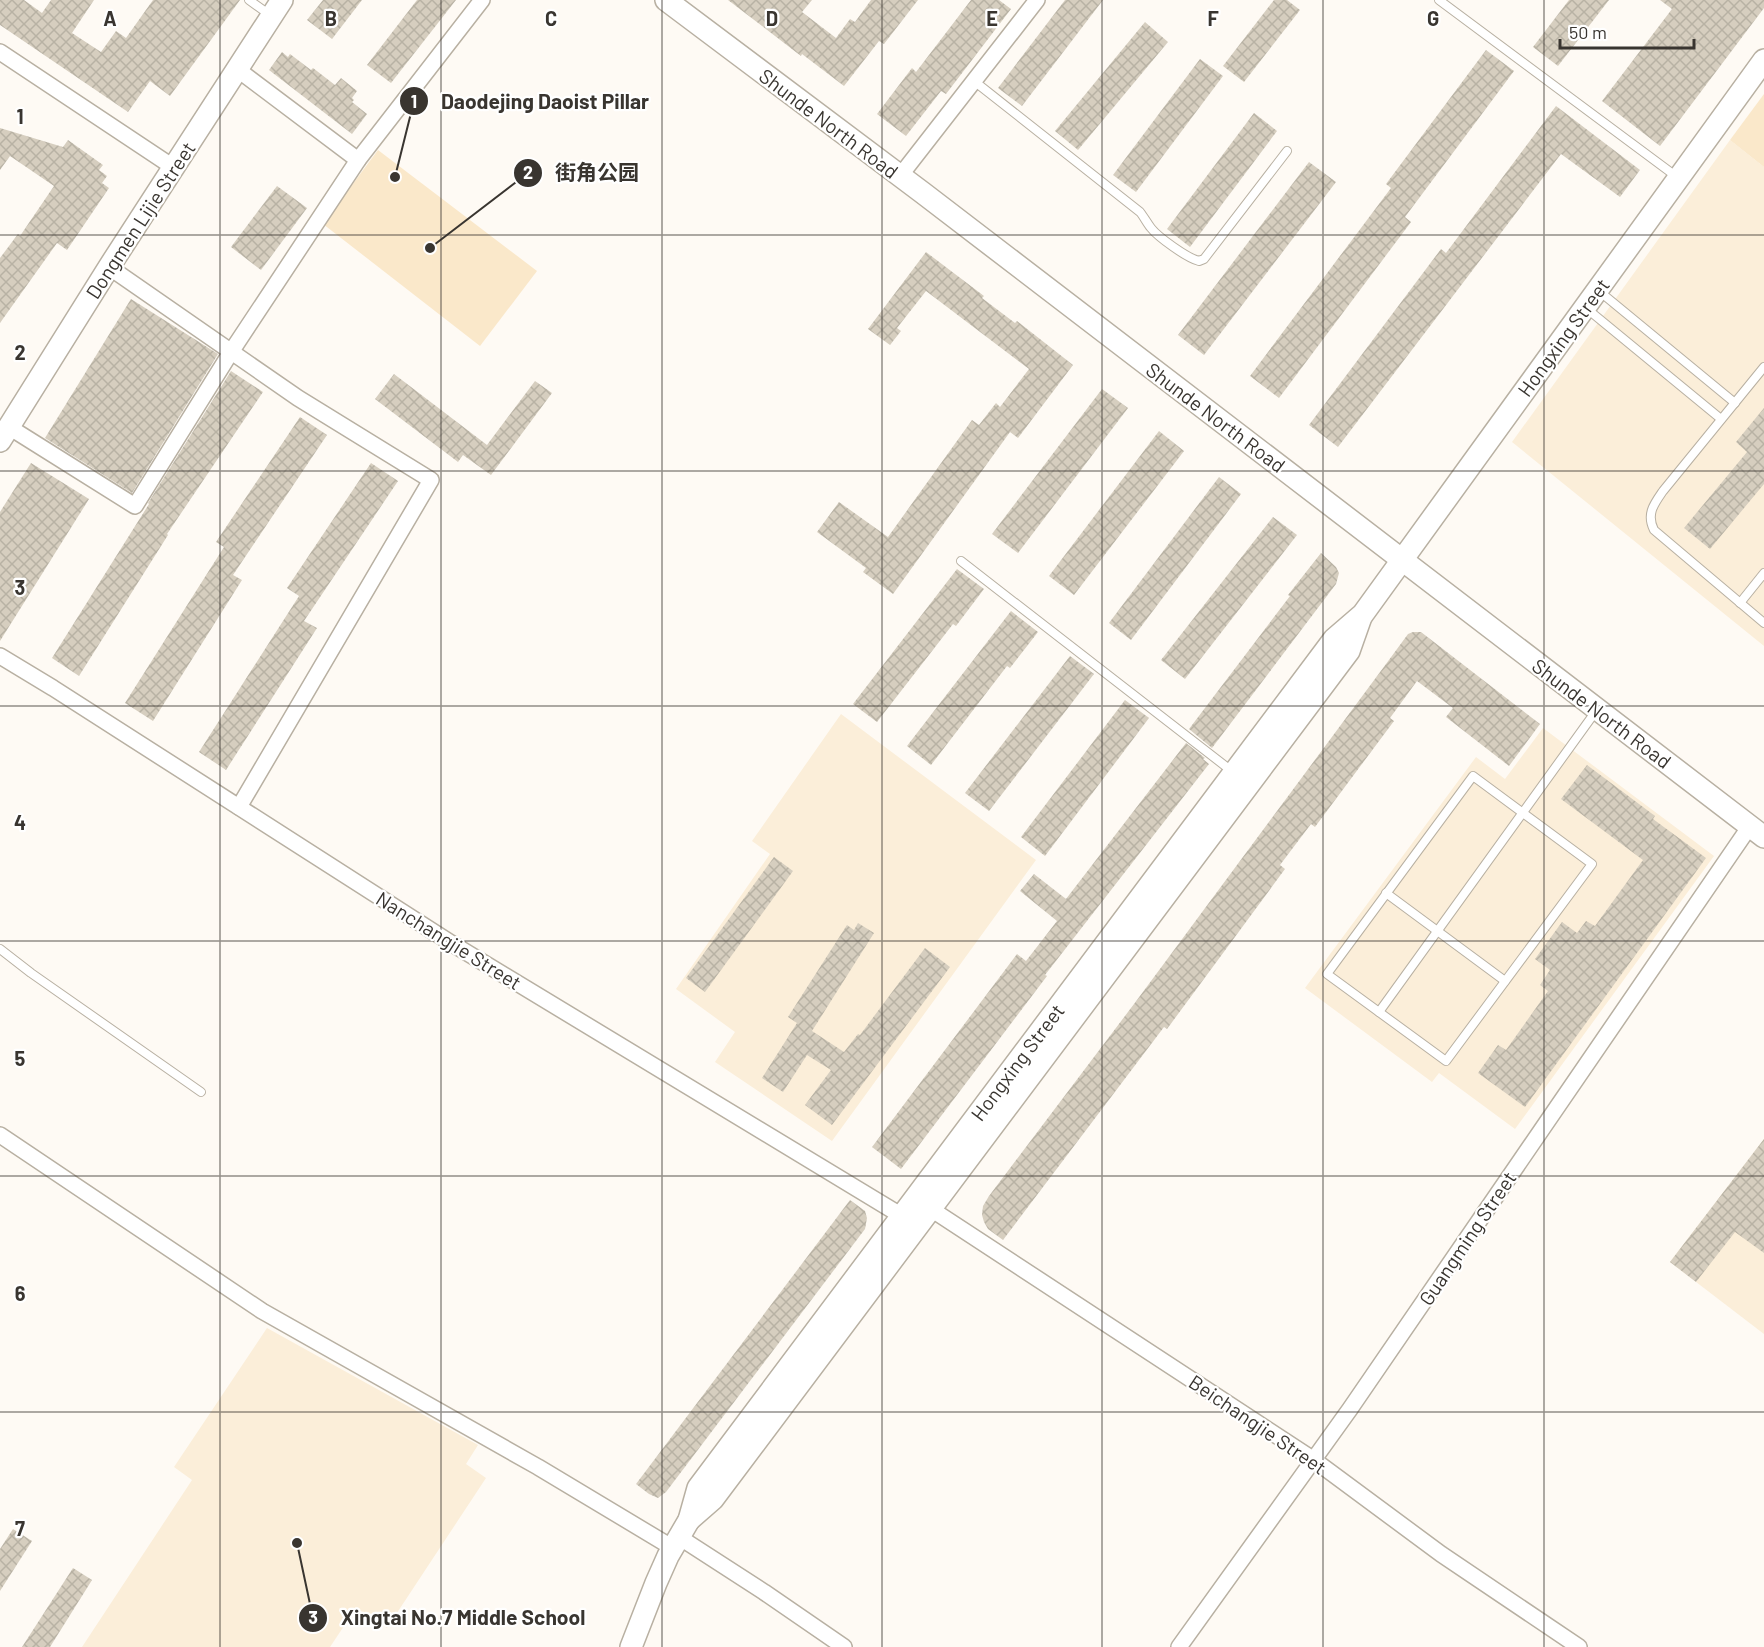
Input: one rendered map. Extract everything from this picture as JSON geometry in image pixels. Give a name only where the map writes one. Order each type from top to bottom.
[{"type":"street","points":[[4,434],[135,506],[231,352],[358,160],[482,0]]},
{"type":"street","name":"Shunde North Road","points":[[666,0],[1757,831]]},
{"type":"street","points":[[900,176],[974,81],[1028,3]]},
{"type":"street","name":"Dongmen Lijie Street","points":[[4,434],[277,8]]},
{"type":"street","points":[[0,52],[173,167]]},
{"type":"street","name":"Hongxing Street","points":[[631,1647],[656,1583],[680,1535],[698,1488],[1334,639],[1363,614],[1764,60]]},
{"type":"street","points":[[237,69],[358,160]]},
{"type":"street","points":[[109,267],[298,398],[432,480],[239,807]]},
{"type":"street","name":"Hongxing Street","points":[[680,1535],[713,1499],[1349,651],[1363,614]]},
{"type":"street","name":"Nanchangjie Street","points":[[0,656],[451,943],[902,1216]]},
{"type":"street","name":"Guangming Street","points":[[1179,1647],[1314,1460],[1757,831]]},
{"type":"street","points":[[0,1135],[262,1311],[538,1467],[680,1535],[844,1647]]},
{"type":"street","name":"Beichangjie Street","points":[[931,1209],[1314,1460],[1441,1554],[1579,1647]]},
{"type":"lane","points":[[249,0],[277,8]]},
{"type":"lane","points":[[1439,0],[1678,178]]},
{"type":"lane","points":[[974,81],[1140,212],[1160,236],[1188,257],[1198,261],[1203,259],[1287,151]]},
{"type":"lane","points":[[1597,290],[1735,403]]},
{"type":"lane","points":[[1585,307],[1721,419]]},
{"type":"lane","points":[[1764,368],[1653,504],[1650,513],[1654,530],[1764,622]]},
{"type":"lane","points":[[961,561],[1234,773]]},
{"type":"lane","points":[[1740,603],[1764,573]]},
{"type":"lane","points":[[1379,1012],[1597,710]]},
{"type":"lane","points":[[1473,776],[1592,864],[1446,1061],[1327,974],[1386,893],[1473,776]]},
{"type":"lane","points":[[1386,893],[1505,981]]},
{"type":"lane","points":[[0,948],[31,973],[201,1092]]},
{"type":"shaded area","points":[[1764,94],[1764,167],[1730,140]]},
{"type":"shaded area","points":[[1730,140],[1764,167],[1764,646],[1512,442]]},
{"type":"shaded area","points":[[378,150],[537,271],[480,346],[323,224]]},
{"type":"shaded area","points":[[841,714],[1036,860],[832,1141],[715,1062],[735,1032],[676,989],[770,854],[752,841]]},
{"type":"shaded area","points":[[1543,728],[1714,856],[1515,1129],[1439,1073],[1432,1082],[1305,988],[1476,757],[1505,779]]},
{"type":"shaded area","points":[[1764,1139],[1764,1334],[1670,1262]]},
{"type":"shaded area","points":[[267,1328],[478,1445],[466,1464],[486,1478],[387,1628],[356,1608],[330,1647],[82,1647],[192,1480],[174,1467]]},
{"type":"building","points":[[0,0],[24,0],[42,13],[51,0],[94,0],[72,33],[101,52],[116,31],[126,38],[153,0],[240,0],[170,96],[150,81],[128,112],[0,25]]},
{"type":"building","points":[[323,0],[362,0],[332,39],[307,20]]},
{"type":"building","points":[[417,0],[456,0],[391,83],[367,65]]},
{"type":"building","points":[[728,0],[812,0],[802,12],[836,38],[850,19],[855,22],[871,0],[918,0],[884,44],[879,41],[844,86]]},
{"type":"building","points":[[971,0],[999,0],[1011,9],[946,94],[941,91],[906,136],[877,114],[912,68],[916,72]]},
{"type":"building","points":[[1065,0],[1103,0],[1022,106],[998,88]]},
{"type":"building","points":[[1274,0],[1287,0],[1300,10],[1244,82],[1223,66]]},
{"type":"building","points":[[1569,0],[1609,0],[1558,66],[1533,47]]},
{"type":"building","points":[[1660,0],[1764,0],[1764,8],[1660,146],[1602,101],[1672,9]]},
{"type":"building","points":[[1145,22],[1168,42],[1078,150],[1055,131]]},
{"type":"building","points":[[1486,50],[1514,71],[1405,217],[1411,222],[1279,398],[1250,376],[1391,188],[1386,184]]},
{"type":"building","points":[[282,52],[288,57],[290,54],[311,70],[313,68],[335,85],[341,78],[357,91],[352,102],[367,114],[352,134],[269,70]]},
{"type":"building","points":[[1200,59],[1223,76],[1136,192],[1113,175]]},
{"type":"building","points":[[1556,106],[1640,170],[1620,197],[1561,154],[1338,447],[1309,425],[1441,249],[1446,253]]},
{"type":"building","points":[[1254,113],[1277,131],[1190,247],[1167,229]]},
{"type":"building","points":[[0,128],[63,147],[68,140],[103,165],[99,170],[107,176],[102,183],[109,188],[67,250],[57,243],[0,323],[0,258],[18,234],[20,236],[54,186],[10,156],[0,170]]},
{"type":"building","points":[[1309,162],[1336,182],[1204,355],[1178,335]]},
{"type":"building","points":[[277,186],[307,208],[261,270],[231,247]]},
{"type":"building","points":[[926,252],[984,296],[982,298],[1015,323],[1017,321],[1073,365],[1018,438],[1010,432],[893,594],[863,572],[866,568],[817,532],[839,502],[888,537],[972,420],[979,425],[996,403],[1000,407],[1029,369],[926,291],[897,328],[901,331],[890,345],[868,329]]},
{"type":"building","points":[[131,299],[218,354],[132,493],[45,438]]},
{"type":"building","points":[[231,371],[263,392],[167,534],[79,676],[52,658]]},
{"type":"building","points":[[394,374],[487,445],[535,381],[552,393],[491,475],[463,455],[458,462],[375,399]]},
{"type":"building","points":[[1102,389],[1128,408],[1018,553],[992,534]]},
{"type":"building","points":[[1764,408],[1764,484],[1710,549],[1684,528],[1747,452],[1736,442]]},
{"type":"building","points":[[300,417],[327,435],[233,575],[242,580],[153,721],[125,703],[224,547],[216,542]]},
{"type":"building","points":[[1159,431],[1184,451],[1074,595],[1049,576]]},
{"type":"building","points":[[31,463],[89,499],[0,641],[0,512]]},
{"type":"building","points":[[371,463],[398,481],[304,621],[317,628],[226,770],[199,752],[299,596],[287,588]]},
{"type":"building","points":[[1219,477],[1241,494],[1131,640],[1109,623]]},
{"type":"building","points":[[1273,517],[1297,535],[1185,679],[1161,660]]},
{"type":"building","points":[[1321,553],[1339,573],[1336,584],[1212,748],[1189,729]]},
{"type":"building","points":[[957,569],[984,589],[956,626],[953,624],[877,722],[853,704]]},
{"type":"building","points":[[1011,611],[1038,632],[1010,668],[1007,666],[931,765],[907,746]]},
{"type":"building","points":[[1421,632],[1540,724],[1509,766],[1446,717],[1453,708],[1417,681],[1390,718],[1394,721],[1315,827],[1311,824],[1280,865],[1285,869],[1167,1029],[1164,1027],[1003,1240],[988,1229],[984,1222],[983,1206],[989,1196],[1408,634]]},
{"type":"building","points":[[1070,656],[1094,674],[989,811],[965,793]]},
{"type":"building","points":[[1125,700],[1149,718],[1045,856],[1021,837]]},
{"type":"building","points":[[1186,743],[1209,764],[1045,975],[1047,976],[901,1169],[872,1147],[1017,954],[1026,961],[1057,921],[1020,891],[1034,874],[1066,899]]},
{"type":"building","points":[[1587,765],[1655,816],[1653,819],[1706,858],[1525,1107],[1478,1073],[1498,1045],[1506,1050],[1548,991],[1540,985],[1550,970],[1535,959],[1562,922],[1577,933],[1586,921],[1595,926],[1643,860],[1561,799]]},
{"type":"building","points":[[774,857],[793,871],[705,992],[686,978]]},
{"type":"building","points":[[858,923],[874,933],[812,1031],[844,1052],[858,1034],[860,1035],[925,948],[950,967],[832,1125],[805,1105],[831,1070],[807,1055],[783,1092],[762,1078],[797,1023],[788,1017],[847,925],[854,930]]},
{"type":"building","points":[[1764,1139],[1764,1253],[1735,1232],[1696,1282],[1670,1262]]},
{"type":"building","points":[[850,1200],[865,1211],[867,1218],[865,1229],[666,1492],[658,1498],[649,1494],[636,1484]]},
{"type":"building","points":[[13,1529],[32,1541],[0,1591],[0,1549]]},
{"type":"building","points":[[73,1568],[92,1580],[50,1647],[22,1647]]},
{"type":"place","name":"Daodejing Daoist Pillar","points":[[395,177]]},
{"type":"place","name":"街角公园","points":[[430,248]]},
{"type":"place","name":"Xingtai No.7 Middle School","points":[[297,1543]]}]
